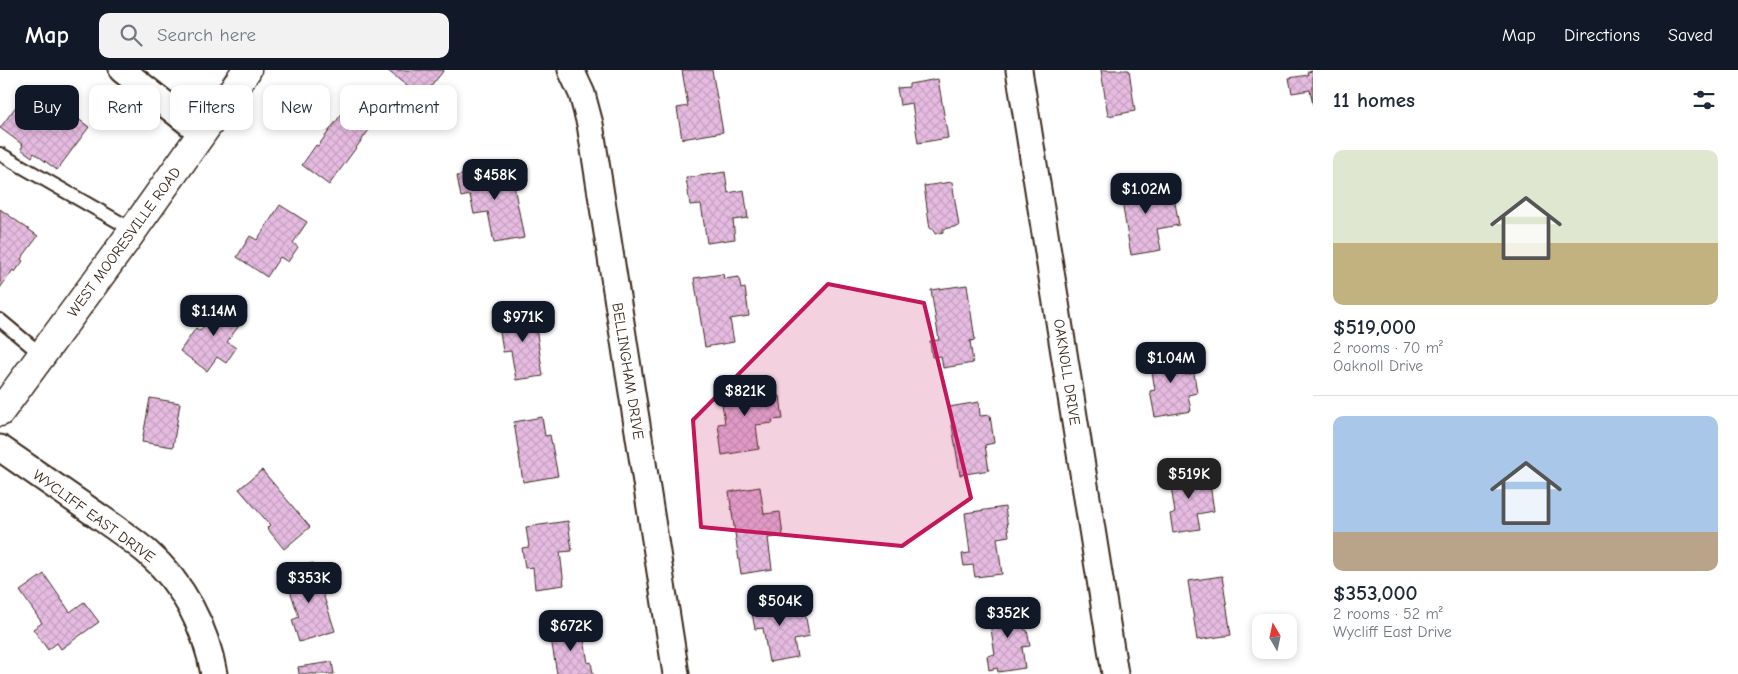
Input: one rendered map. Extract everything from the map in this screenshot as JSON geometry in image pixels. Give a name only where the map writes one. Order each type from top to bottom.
[{"type":"street","points":[[122,70],[202,133]]},
{"type":"street","name":"WEST MOORESVILLE ROAD","points":[[0,412],[247,70]]},
{"type":"street","name":"BELLINGHAM DRIVE","points":[[571,70],[585,103],[590,124],[676,674]]},
{"type":"street","name":"OAKNOLL DRIVE","points":[[1019,70],[1115,674]]},
{"type":"street","name":"WYCLIFF EAST DRIVE","points":[[0,448],[134,542],[163,568],[187,599],[208,647],[214,674]]},
{"type":"lane","points":[[0,154],[133,230]]},
{"type":"lane","points":[[0,320],[42,355]]},
{"type":"highlighted area","points":[[828,284],[924,303],[971,498],[902,546],[701,527],[693,420]]},
{"type":"building","points":[[387,70],[444,70],[432,85],[406,85]]},
{"type":"building","points":[[682,70],[712,70],[723,132],[682,139],[677,108],[688,106]]},
{"type":"building","points":[[1101,70],[1129,70],[1135,111],[1108,116]]},
{"type":"building","points":[[1313,71],[1313,105],[1310,90],[1292,93],[1289,78],[1308,75],[1307,72]]},
{"type":"building","points":[[938,79],[948,138],[918,143],[912,103],[900,105],[897,88],[909,87],[909,84]]},
{"type":"building","points":[[15,108],[15,130],[79,130],[79,120],[89,127],[57,170],[34,153],[32,157],[21,149],[23,145],[0,128]]},
{"type":"building","points":[[340,116],[340,130],[369,130],[329,185],[302,165]]},
{"type":"building","points":[[510,165],[524,238],[494,243],[488,212],[474,214],[470,195],[461,197],[457,176]]},
{"type":"building","points":[[725,172],[728,193],[744,190],[748,218],[733,220],[735,239],[707,243],[701,204],[690,205],[686,178]]},
{"type":"building","points":[[1149,179],[1151,196],[1173,192],[1179,225],[1157,229],[1161,250],[1131,255],[1119,184]]},
{"type":"building","points":[[952,182],[959,226],[943,229],[943,232],[935,234],[934,229],[930,229],[924,186]]},
{"type":"building","points":[[280,205],[307,222],[293,243],[298,247],[288,262],[280,257],[267,277],[237,257],[250,236],[257,240]]},
{"type":"building","points":[[0,209],[38,236],[21,259],[23,261],[15,272],[13,270],[0,288]]},
{"type":"building","points":[[723,274],[724,279],[739,277],[741,289],[745,288],[749,316],[730,319],[734,342],[705,347],[694,278]]},
{"type":"building","points":[[967,285],[975,340],[970,341],[973,363],[943,368],[941,356],[932,357],[930,341],[939,340],[931,290]]},
{"type":"building","points":[[223,299],[246,316],[227,342],[236,348],[226,363],[217,357],[207,371],[180,351],[196,328],[200,331]]},
{"type":"building","points":[[533,306],[543,376],[516,380],[511,351],[503,352],[500,331],[508,330],[505,310]]},
{"type":"building","points":[[1182,349],[1186,375],[1194,373],[1197,393],[1188,395],[1191,411],[1155,417],[1150,391],[1155,390],[1149,354]]},
{"type":"building","points":[[748,380],[750,398],[766,395],[767,398],[780,396],[783,419],[772,420],[773,423],[756,425],[759,449],[722,455],[718,424],[725,423],[719,384]]},
{"type":"building","points":[[150,398],[180,403],[173,447],[142,442]]},
{"type":"building","points":[[979,402],[980,416],[990,415],[994,443],[985,445],[989,470],[960,475],[949,407]]},
{"type":"building","points":[[542,417],[545,436],[550,435],[558,476],[523,482],[514,422]]},
{"type":"building","points":[[1200,469],[1203,485],[1210,484],[1214,511],[1197,514],[1200,529],[1173,533],[1170,514],[1175,513],[1169,473]]},
{"type":"building","points":[[262,470],[310,527],[284,549],[267,528],[270,525],[239,489]]},
{"type":"building","points":[[760,487],[764,514],[780,512],[783,536],[768,538],[772,569],[741,574],[729,492]]},
{"type":"building","points":[[1005,507],[1009,536],[997,538],[1002,574],[975,577],[973,565],[964,566],[962,554],[970,553],[965,513]]},
{"type":"building","points":[[568,521],[572,551],[560,552],[564,585],[535,589],[533,567],[525,568],[522,548],[529,547],[526,527]]},
{"type":"building","points":[[313,563],[335,631],[299,642],[292,620],[299,617],[284,573]]},
{"type":"building","points":[[44,574],[70,612],[84,602],[99,622],[61,649],[57,643],[48,650],[33,629],[42,623],[20,591]]},
{"type":"building","points":[[1222,576],[1231,635],[1197,640],[1188,581]]},
{"type":"building","points":[[788,597],[790,613],[805,611],[809,637],[794,640],[797,657],[769,662],[763,628],[755,629],[750,603]]},
{"type":"building","points":[[1020,606],[1024,630],[1027,630],[1030,646],[1022,647],[1025,668],[998,672],[997,668],[989,670],[987,656],[995,654],[988,611]]},
{"type":"building","points":[[582,627],[588,663],[591,662],[593,674],[557,674],[550,633]]},
{"type":"building","points":[[332,662],[334,674],[299,674],[298,667]]}]
